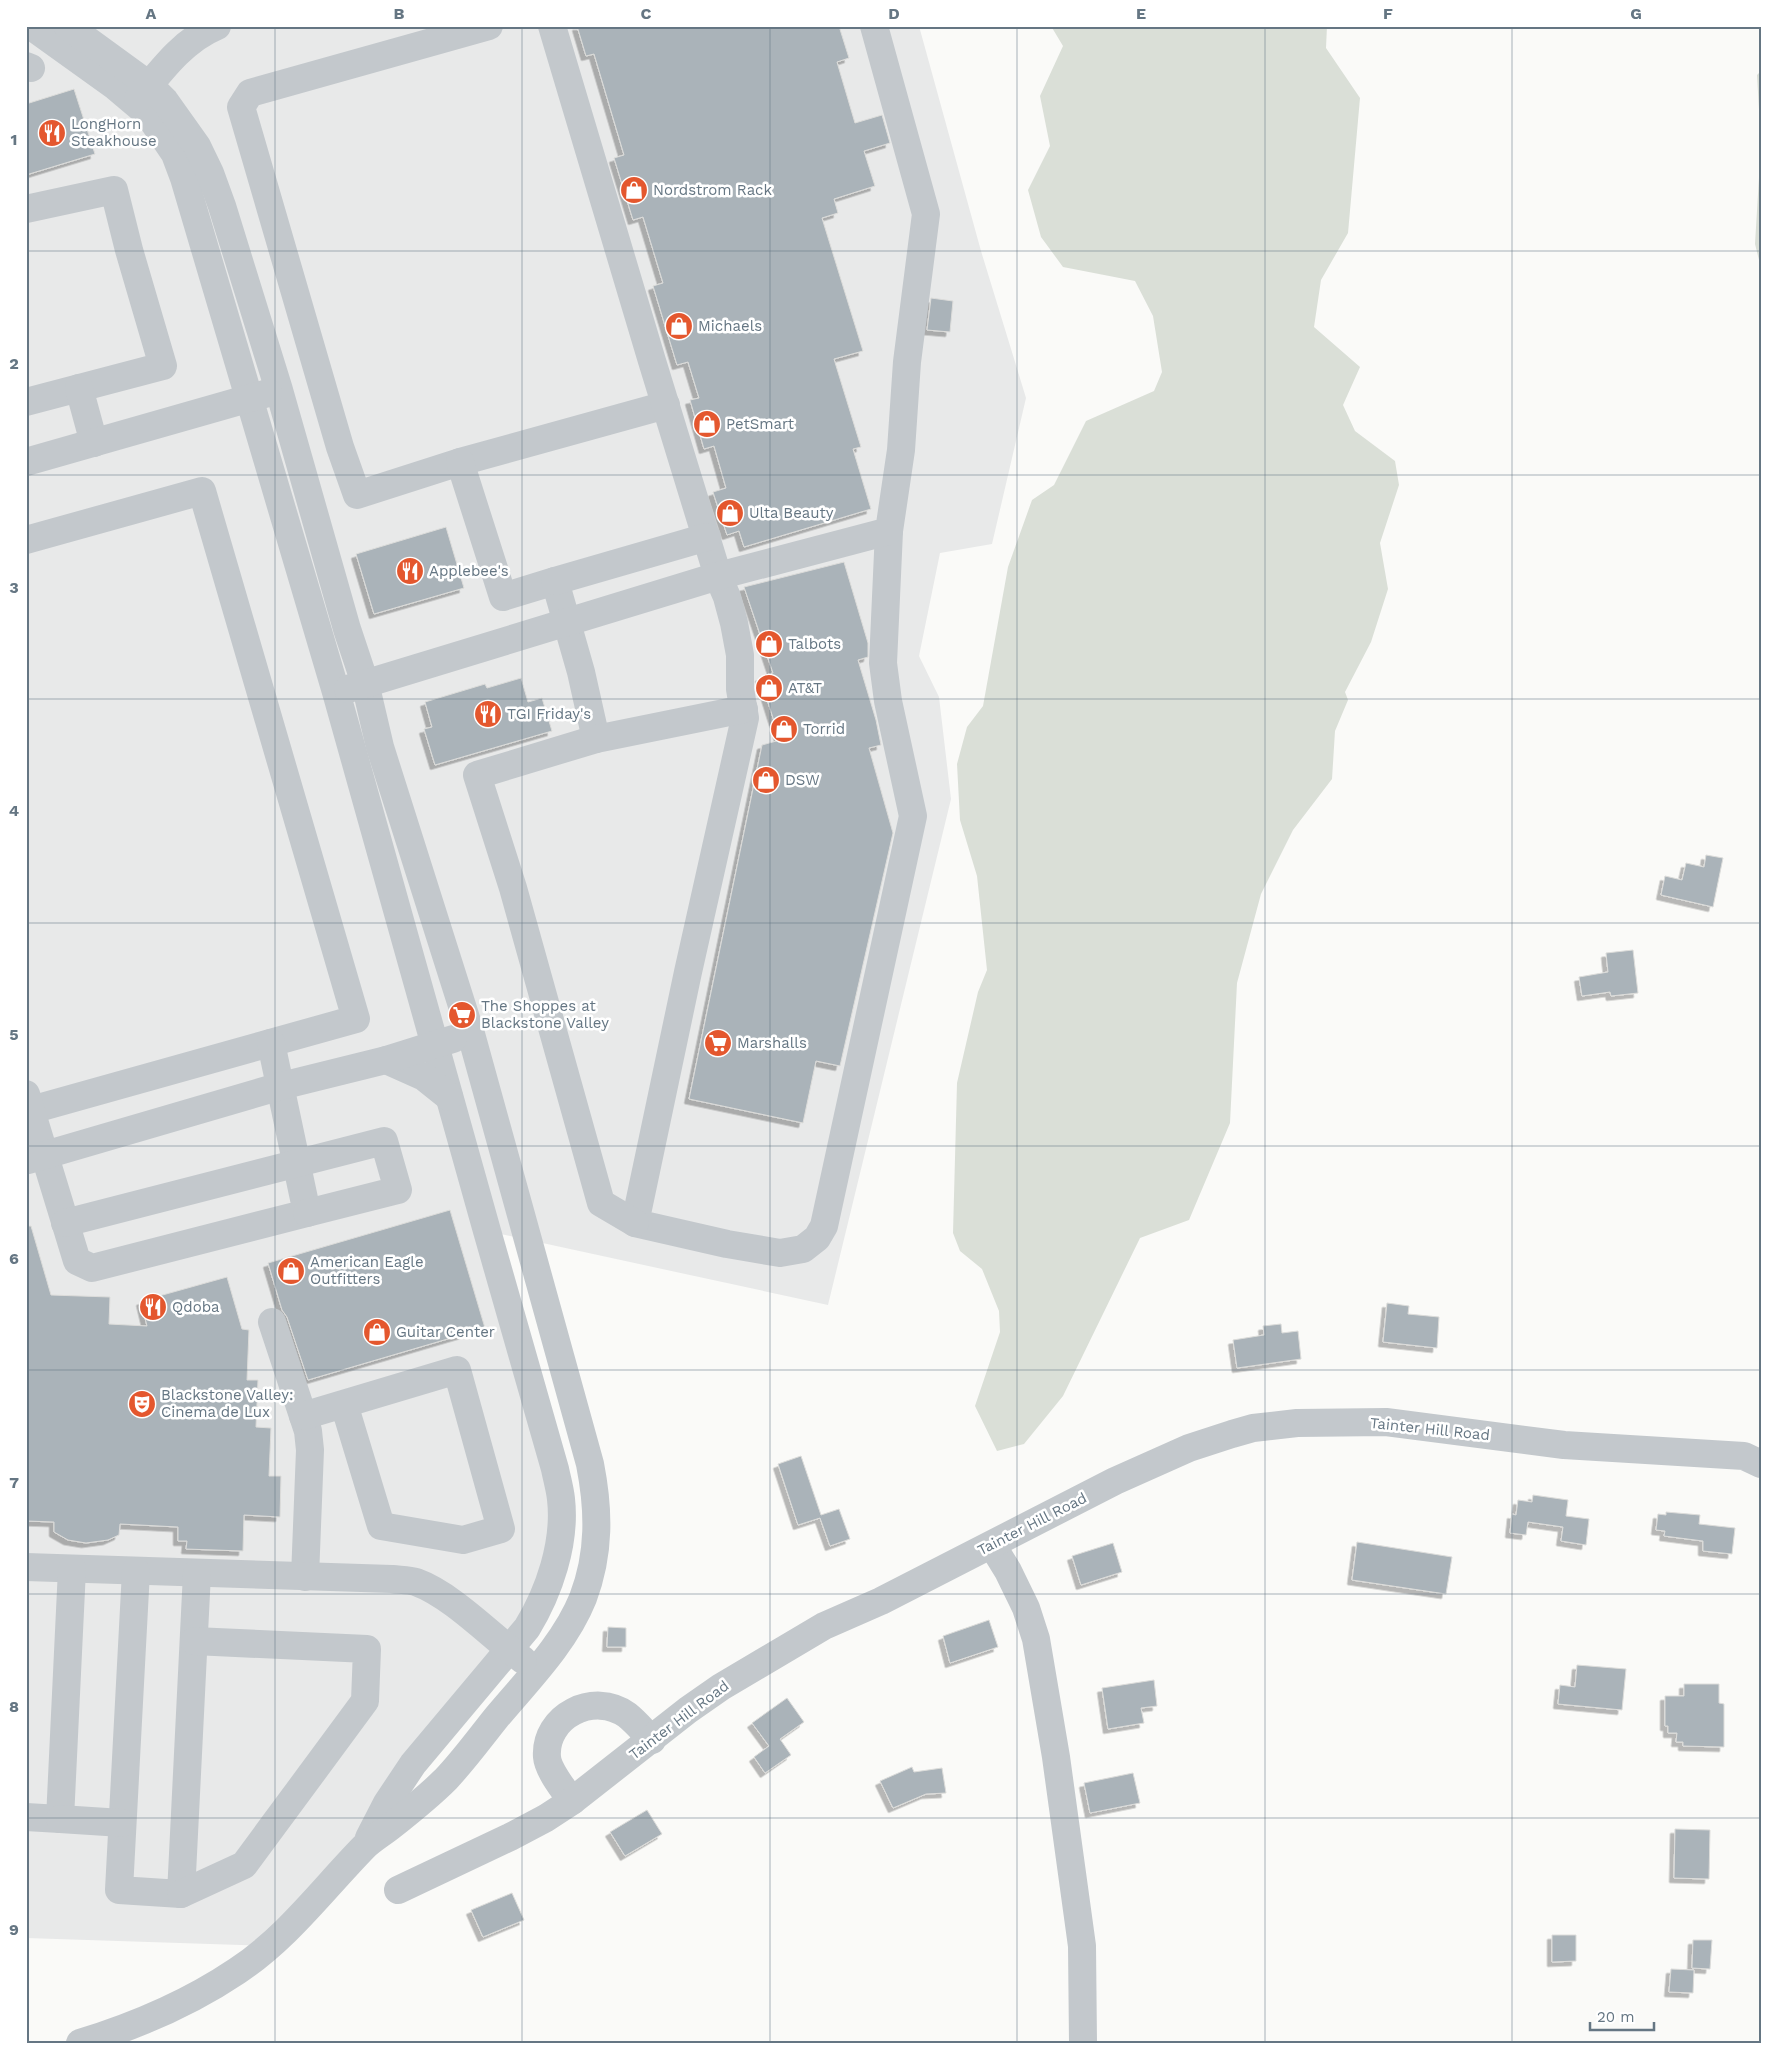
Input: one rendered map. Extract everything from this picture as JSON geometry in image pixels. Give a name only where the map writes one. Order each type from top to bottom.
[{"type":"street","points":[[31,26],[143,94],[165,101],[197,146],[210,173],[279,390],[347,629],[365,684],[380,747],[471,1034],[590,1464],[596,1498],[597,1532],[593,1564],[583,1598],[569,1625],[536,1670],[447,1778],[412,1809],[365,1846],[271,1946],[238,1971],[195,1997],[157,2016],[80,2043]]},
{"type":"street","points":[[68,26],[143,94],[148,114],[175,154],[184,178],[336,692],[449,1097],[556,1469],[561,1501],[560,1530],[548,1588],[539,1609],[527,1628],[414,1764],[387,1803],[365,1846]]},
{"type":"street","points":[[143,94],[178,52],[193,39],[217,26]]},
{"type":"street","points":[[489,26],[250,94],[241,107],[340,447],[357,495],[460,462],[666,405]]},
{"type":"street","points":[[552,26],[718,576],[727,597],[740,655],[740,689],[745,718],[636,1223]]},
{"type":"street","points":[[744,709],[596,739],[478,775],[513,888],[601,1202],[636,1223],[780,1254],[803,1248],[817,1238],[824,1226],[913,816],[888,701],[883,663],[889,532],[901,450],[907,362],[926,214],[874,26]]},
{"type":"street","points":[[26,208],[114,190],[162,366],[26,402]]},
{"type":"street","points":[[79,388],[94,443]]},
{"type":"street","points":[[26,462],[279,390]]},
{"type":"street","points":[[460,462],[503,597],[555,580],[707,537]]},
{"type":"street","points":[[26,540],[202,490],[356,1019],[271,1043],[29,1102],[35,1158],[65,1223],[77,1260],[92,1268],[398,1190],[384,1141],[65,1223]]},
{"type":"street","points":[[336,692],[718,576],[889,532]]},
{"type":"street","points":[[555,580],[568,622],[596,739]]},
{"type":"street","points":[[35,1158],[281,1086],[386,1060],[471,1034]]},
{"type":"street","points":[[271,1043],[307,1213]]},
{"type":"street","points":[[386,1060],[424,1077],[449,1097]]},
{"type":"street","points":[[272,1322],[308,1432],[310,1450],[305,1576]]},
{"type":"street","points":[[303,1416],[457,1370],[501,1529],[463,1540],[382,1526],[344,1404]]},
{"type":"street","name":"Tainter Hill Road","points":[[398,1890],[546,1818],[572,1801],[688,1710],[721,1687],[824,1626],[881,1601],[1115,1481],[1164,1459],[1232,1434],[1275,1425],[1319,1422],[1386,1422],[1564,1445],[1755,1457]]},
{"type":"street","points":[[992,1545],[1026,1608],[1036,1639],[1056,1757],[1082,1946],[1083,2043]]},
{"type":"street","points":[[26,1567],[414,1581],[452,1603],[536,1670]]},
{"type":"street","points":[[60,1819],[72,1569]]},
{"type":"street","points":[[136,1571],[118,1890],[181,1894],[244,1865],[364,1701],[368,1649],[194,1641]]},
{"type":"street","points":[[181,1894],[197,1573]]},
{"type":"street","points":[[572,1801],[557,1780],[547,1758],[550,1738],[563,1717],[584,1706],[605,1706],[626,1715],[652,1740]]},
{"type":"street","points":[[26,1817],[122,1823]]},
{"type":"shaded area","name":"The Shoppes at Blackstone Valley","points":[[26,26],[919,26],[981,251],[1026,398],[992,544],[940,553],[919,656],[939,697],[951,799],[828,1305],[487,1231],[555,1469],[548,1588],[271,1946],[26,1938]]},
{"type":"shaded area","points":[[1051,26],[1327,26],[1326,48],[1360,98],[1348,233],[1321,280],[1314,327],[1360,367],[1343,405],[1355,431],[1395,461],[1399,485],[1380,543],[1388,589],[1371,642],[1345,692],[1348,700],[1335,731],[1332,779],[1293,830],[1261,894],[1237,983],[1230,1123],[1189,1220],[1140,1238],[1063,1396],[1024,1444],[997,1451],[975,1406],[1000,1332],[999,1311],[982,1269],[960,1251],[953,1233],[957,1083],[978,992],[987,970],[977,876],[960,820],[957,764],[967,727],[983,706],[1008,567],[1032,500],[1054,485],[1086,421],[1154,391],[1162,372],[1153,316],[1135,281],[1063,267],[1041,237],[1028,190],[1050,146],[1040,96],[1063,46]]},
{"type":"shaded area","points":[[1761,71],[1761,144],[1757,75]]},
{"type":"shaded area","points":[[1761,144],[1761,268],[1755,244]]},
{"type":"building","points":[[577,26],[839,26],[849,58],[837,62],[855,123],[882,115],[890,143],[864,151],[875,186],[834,199],[838,213],[822,218],[863,351],[834,359],[861,447],[853,449],[871,509],[744,547],[739,531],[727,535],[713,492],[726,488],[714,446],[704,449],[690,400],[699,398],[688,362],[677,365],[653,286],[663,283],[643,217],[633,220],[614,158],[624,155],[594,54],[586,56]]},
{"type":"building","points":[[74,89],[95,154],[26,175],[26,104]]},
{"type":"building","points":[[931,298],[953,301],[950,332],[927,330]]},
{"type":"building","name":"Applebee's","points":[[446,527],[464,588],[374,614],[356,554]]},
{"type":"building","points":[[844,562],[868,643],[868,657],[858,660],[876,720],[881,745],[869,748],[893,833],[840,1066],[816,1061],[803,1123],[689,1099],[762,745],[780,740],[760,677],[773,673],[744,587]]},
{"type":"building","name":"TGI Friday's","points":[[521,678],[528,702],[542,698],[552,731],[435,765],[424,729],[432,727],[425,702],[485,684],[487,688]]},
{"type":"building","points":[[1706,855],[1723,858],[1713,907],[1661,895],[1665,876],[1682,880],[1686,863],[1704,867]]},
{"type":"building","points":[[1633,950],[1638,993],[1611,996],[1610,992],[1582,996],[1579,977],[1608,972],[1606,953]]},
{"type":"building","points":[[450,1210],[485,1328],[308,1380],[287,1317],[282,1310],[268,1263]]},
{"type":"building","name":"Blackstone Valley: Cinema de Lux","points":[[26,1226],[31,1226],[51,1295],[110,1297],[109,1324],[147,1326],[141,1301],[227,1277],[242,1329],[249,1330],[247,1380],[258,1380],[256,1427],[271,1428],[269,1476],[281,1476],[280,1517],[244,1515],[243,1551],[186,1549],[187,1541],[178,1541],[178,1527],[120,1524],[119,1535],[108,1540],[86,1543],[68,1540],[54,1532],[54,1522],[26,1521]]},
{"type":"building","points":[[1387,1303],[1409,1306],[1408,1314],[1439,1317],[1437,1348],[1383,1342]]},
{"type":"building","points":[[1281,1324],[1282,1333],[1298,1331],[1301,1359],[1237,1368],[1233,1340],[1264,1335],[1263,1326]]},
{"type":"building","points":[[801,1456],[821,1515],[839,1509],[850,1539],[830,1546],[820,1518],[798,1525],[778,1464]]},
{"type":"building","points":[[1533,1495],[1568,1500],[1566,1516],[1589,1519],[1586,1545],[1561,1541],[1563,1527],[1528,1522],[1526,1535],[1510,1533],[1512,1514],[1516,1515],[1518,1500],[1532,1502]]},
{"type":"building","points":[[1666,1512],[1700,1515],[1699,1524],[1735,1528],[1732,1554],[1703,1551],[1703,1541],[1664,1536],[1665,1531],[1656,1530],[1658,1514],[1666,1515]]},
{"type":"building","points":[[1357,1542],[1452,1557],[1446,1594],[1352,1580]]},
{"type":"building","points":[[1113,1543],[1122,1572],[1081,1585],[1072,1556]]},
{"type":"building","points":[[989,1620],[998,1647],[950,1663],[943,1636]]},
{"type":"building","points":[[608,1627],[626,1628],[626,1647],[607,1647]]},
{"type":"building","points":[[1577,1665],[1626,1669],[1622,1710],[1558,1704],[1560,1685],[1575,1687]]},
{"type":"building","points":[[1154,1680],[1157,1706],[1141,1708],[1144,1723],[1108,1729],[1102,1688]]},
{"type":"building","points":[[1684,1684],[1719,1684],[1719,1703],[1724,1704],[1724,1747],[1683,1746],[1683,1742],[1676,1742],[1677,1733],[1668,1733],[1668,1726],[1665,1726],[1665,1696],[1684,1696]]},
{"type":"building","points":[[787,1698],[804,1722],[780,1739],[791,1755],[765,1773],[754,1757],[769,1746],[752,1723]]},
{"type":"building","points":[[912,1767],[914,1772],[942,1768],[946,1793],[926,1794],[893,1808],[880,1781]]},
{"type":"building","points":[[1133,1773],[1140,1803],[1090,1813],[1084,1783]]},
{"type":"building","points":[[647,1810],[662,1834],[625,1856],[610,1832]]},
{"type":"building","points":[[1675,1829],[1710,1830],[1709,1879],[1674,1878]]},
{"type":"building","points":[[512,1893],[524,1920],[483,1937],[471,1910]]},
{"type":"building","points":[[1552,1935],[1576,1935],[1576,1961],[1552,1962]]},
{"type":"building","points":[[1693,1940],[1712,1940],[1710,1969],[1692,1968]]},
{"type":"building","points":[[1671,1969],[1694,1970],[1693,1993],[1669,1992]]},
{"type":"place","name":"LongHorn Steakhouse","points":[[52,133]]},
{"type":"place","name":"Nordstrom Rack","points":[[634,190]]},
{"type":"place","name":"Michaels","points":[[679,326]]},
{"type":"place","name":"PetSmart","points":[[707,424]]},
{"type":"place","name":"Ulta Beauty","points":[[730,513]]},
{"type":"place","name":"Applebee's","points":[[410,571]]},
{"type":"place","name":"Talbots","points":[[769,644]]},
{"type":"place","name":"AT&T","points":[[769,688]]},
{"type":"place","name":"TGI Friday's","points":[[488,714]]},
{"type":"place","name":"Torrid","points":[[784,729]]},
{"type":"place","name":"DSW","points":[[766,780]]},
{"type":"place","name":"The Shoppes at Blackstone Valley","points":[[462,1015]]},
{"type":"place","name":"Marshalls","points":[[718,1043]]},
{"type":"place","name":"American Eagle Outfitters","points":[[291,1271]]},
{"type":"place","name":"Qdoba","points":[[153,1307]]},
{"type":"place","name":"Guitar Center","points":[[377,1332]]},
{"type":"place","name":"Blackstone Valley: Cinema de Lux","points":[[142,1404]]}]
